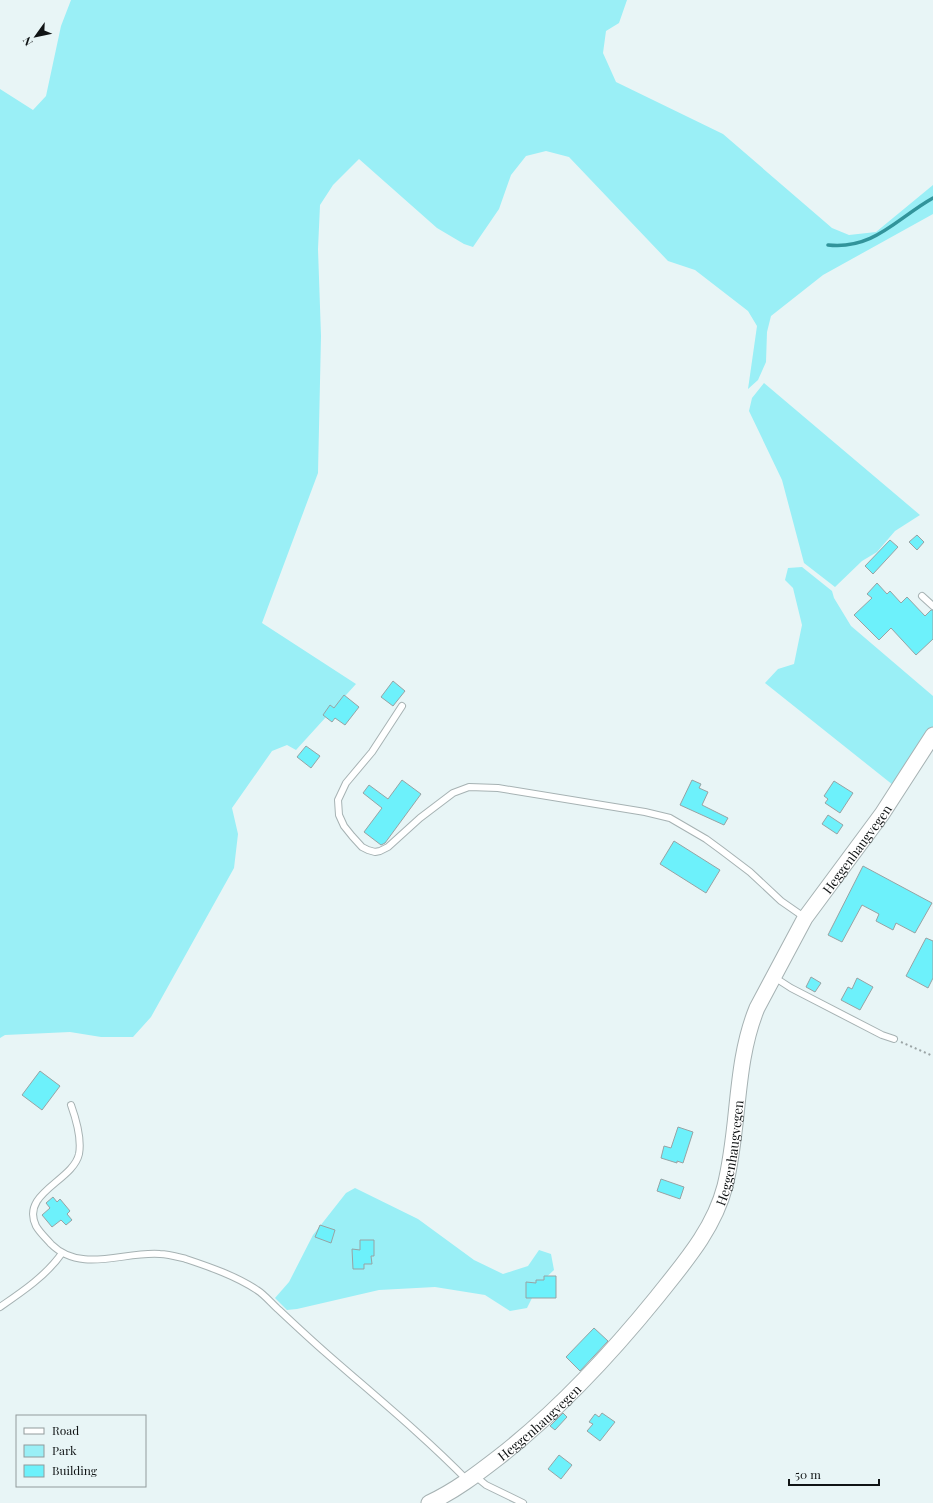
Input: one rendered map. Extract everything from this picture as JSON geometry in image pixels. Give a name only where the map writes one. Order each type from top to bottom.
[{"type":"street","name":"Heggenhaugvegen","points":[[429,1503],[444,1496],[471,1478],[519,1441],[586,1379],[655,1299],[699,1242],[708,1228],[725,1187],[746,1043],[753,1018],[806,918],[882,814],[933,735]]},
{"type":"lane","points":[[922,596],[933,606]]},
{"type":"lane","points":[[402,706],[372,752],[346,783],[338,800],[339,814],[344,826],[362,846],[368,850],[376,852],[388,846],[442,800],[453,793],[469,787],[498,788],[645,812],[670,818],[706,839],[721,850],[750,872],[781,901],[806,918]]},
{"type":"lane","points":[[774,977],[791,988],[882,1035],[894,1039]]},
{"type":"lane","points":[[71,1104],[78,1132],[79,1154],[71,1167],[40,1198],[33,1207],[32,1212],[34,1221],[41,1234],[62,1253],[84,1260],[105,1260],[137,1255],[160,1254],[185,1259],[235,1278],[258,1290],[328,1354],[471,1478],[523,1503]]},
{"type":"lane","points":[[0,1307],[55,1264],[62,1253]]},
{"type":"path","points":[[894,1039],[933,1056]]},
{"type":"green space","points":[[71,0],[627,0],[619,23],[606,31],[603,53],[616,82],[723,134],[832,228],[849,235],[876,232],[933,185],[933,214],[823,275],[771,316],[767,332],[766,362],[758,380],[748,389],[757,326],[748,311],[695,270],[668,261],[569,157],[546,151],[526,156],[511,175],[499,209],[473,247],[464,244],[437,228],[359,159],[333,185],[320,205],[318,249],[321,336],[318,473],[262,623],[356,684],[296,750],[287,745],[272,751],[232,808],[238,834],[234,868],[151,1017],[133,1037],[101,1037],[70,1032],[5,1035],[0,1038],[0,89],[33,110],[46,96],[61,26]]},
{"type":"green space","points":[[764,383],[920,515],[895,531],[877,552],[862,561],[835,587],[804,563],[782,480],[749,411],[752,398]]},
{"type":"green space","points":[[802,567],[832,591],[834,598],[851,626],[933,696],[933,727],[900,780],[893,785],[765,683],[778,669],[794,664],[802,625],[793,588],[785,580],[788,568]]},
{"type":"green space","points":[[355,1188],[418,1219],[474,1260],[503,1274],[528,1266],[539,1250],[551,1254],[554,1270],[539,1284],[527,1308],[510,1311],[485,1295],[435,1287],[379,1290],[287,1310],[275,1298],[289,1282],[313,1235],[346,1193]]},
{"type":"building","points":[[917,535],[924,542],[917,550],[909,542]]},
{"type":"building","points":[[890,540],[898,547],[873,574],[865,566]]},
{"type":"building","points":[[877,583],[887,594],[890,591],[901,603],[907,597],[925,616],[933,610],[933,639],[916,655],[891,628],[879,640],[854,615],[872,598],[867,594]]},
{"type":"building","points":[[393,681],[405,691],[393,706],[381,697]]},
{"type":"building","points":[[344,695],[359,707],[345,725],[335,718],[332,722],[323,715],[330,705],[334,708]]},
{"type":"building","points":[[306,746],[320,756],[311,768],[297,757]]},
{"type":"building","points":[[402,780],[421,794],[385,843],[381,845],[364,832],[382,808],[363,793],[369,785],[388,799]]},
{"type":"building","points":[[692,780],[701,784],[699,788],[708,792],[702,805],[728,818],[724,825],[680,805]]},
{"type":"building","points":[[834,781],[853,793],[840,813],[825,803],[828,799],[824,796]]},
{"type":"building","points":[[828,815],[843,825],[837,834],[822,824]]},
{"type":"building","points":[[674,841],[720,870],[706,893],[660,864]]},
{"type":"building","points":[[863,866],[932,903],[915,933],[896,923],[893,930],[876,921],[879,914],[862,905],[842,942],[828,935]]},
{"type":"building","points":[[926,938],[933,941],[933,978],[928,988],[906,976]]},
{"type":"building","points":[[811,977],[821,983],[815,992],[806,987]]},
{"type":"building","points":[[857,978],[873,987],[860,1010],[841,1000],[848,987],[852,989]]},
{"type":"building","points":[[40,1071],[60,1086],[42,1110],[22,1095]]},
{"type":"building","points":[[678,1127],[693,1132],[683,1163],[677,1161],[677,1163],[661,1158],[664,1146],[671,1148]]},
{"type":"building","points":[[661,1179],[684,1187],[680,1199],[657,1191]]},
{"type":"building","points":[[53,1197],[57,1202],[60,1199],[70,1211],[67,1214],[72,1220],[66,1225],[61,1220],[52,1227],[42,1215],[50,1208],[46,1203]]},
{"type":"building","points":[[320,1225],[335,1230],[331,1243],[315,1237]]},
{"type":"building","points":[[360,1240],[374,1240],[374,1256],[371,1256],[372,1264],[364,1264],[364,1269],[353,1269],[352,1249],[360,1250]]},
{"type":"building","points":[[544,1276],[556,1276],[556,1298],[526,1298],[526,1282],[536,1283],[536,1280],[544,1280]]},
{"type":"building","points":[[594,1328],[608,1341],[580,1371],[566,1357]]},
{"type":"building","points":[[563,1413],[567,1417],[555,1430],[550,1426]]},
{"type":"building","points":[[602,1413],[615,1422],[600,1441],[587,1431],[593,1424],[589,1422],[595,1414],[599,1417]]},
{"type":"building","points":[[559,1455],[572,1465],[561,1479],[548,1469]]},
{"type":"waterway","points":[[828,245],[859,243],[872,238],[933,198]]}]
